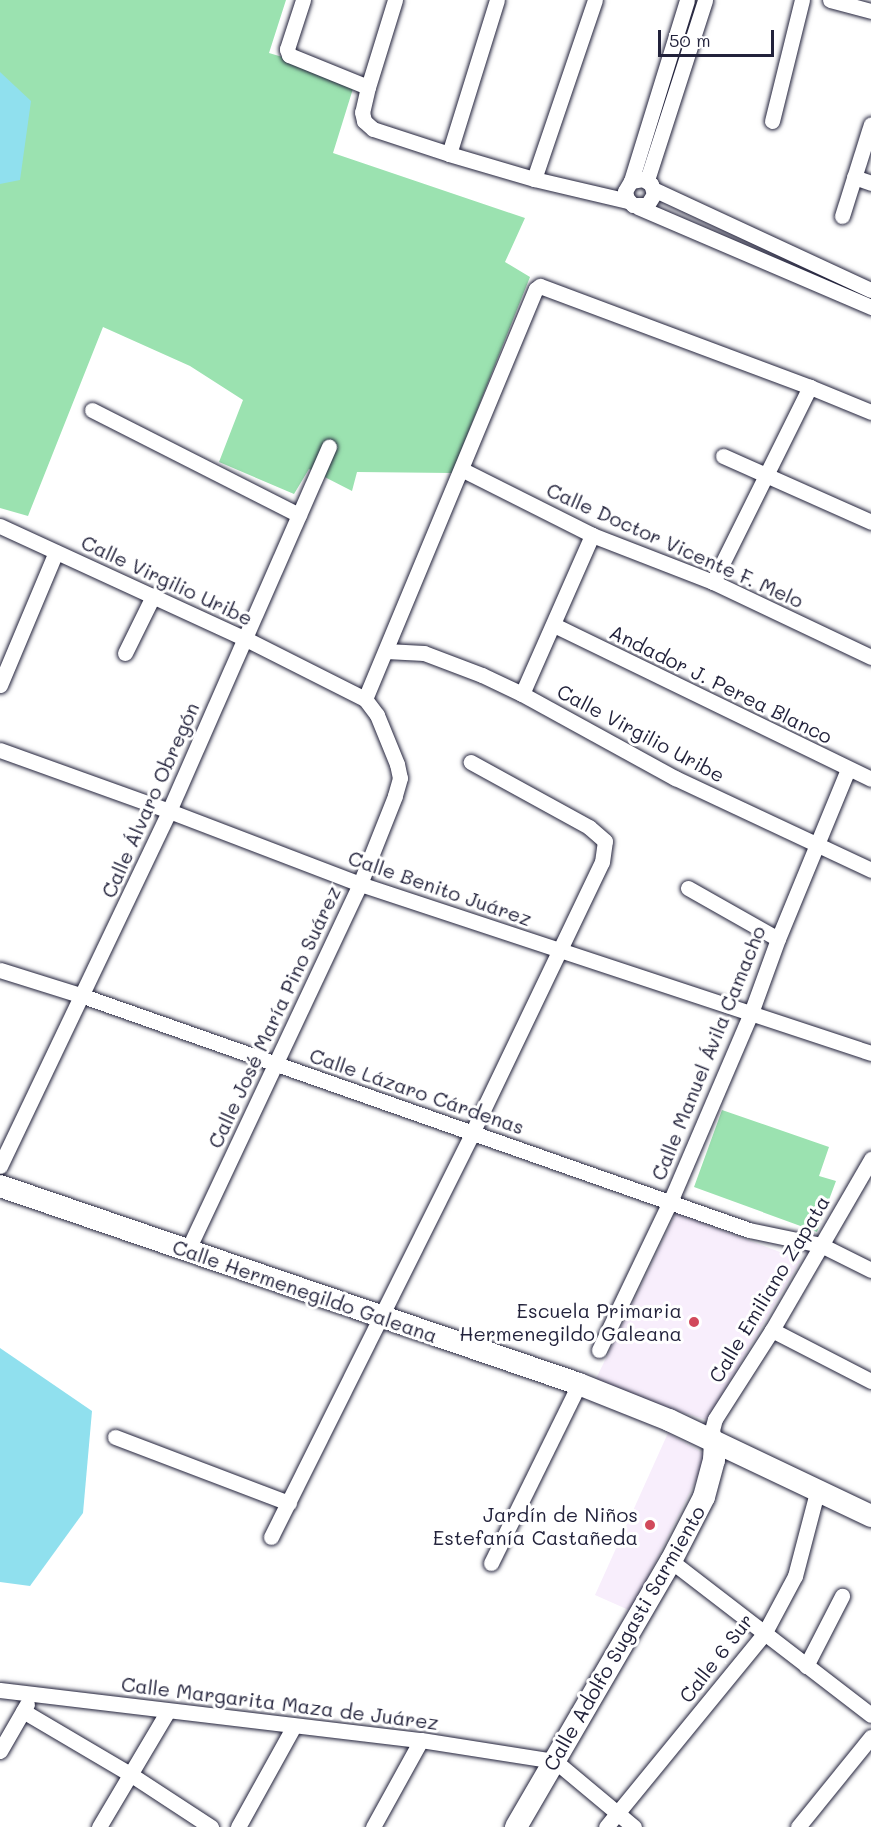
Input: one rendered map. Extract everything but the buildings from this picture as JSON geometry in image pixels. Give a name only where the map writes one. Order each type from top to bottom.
[{"type":"street","points":[[303,0],[287,49],[290,55],[368,87]]},
{"type":"street","points":[[395,0],[362,112],[364,121],[373,129],[534,179],[633,204],[868,306],[870,289],[638,178],[631,181]]},
{"type":"street","points":[[449,154],[497,0]]},
{"type":"street","points":[[534,179],[595,0]]},
{"type":"street","points":[[633,204],[625,191],[631,181],[687,0]]},
{"type":"street","points":[[633,204],[650,202],[650,185],[705,0]]},
{"type":"street","points":[[772,122],[802,0]]},
{"type":"street","points":[[830,0],[871,11]]},
{"type":"street","points":[[842,216],[871,124]]},
{"type":"street","points":[[854,177],[871,183]]},
{"type":"street","points":[[365,699],[463,470],[536,289],[540,286],[871,412]]},
{"type":"street","points":[[713,582],[810,387]]},
{"type":"street","points":[[92,410],[299,515]]},
{"type":"street","name":"Calle Álvaro Obregón","points":[[0,1166],[83,996],[169,811],[329,447]]},
{"type":"street","points":[[723,456],[871,522]]},
{"type":"street","name":"Calle Doctor Vicente F. Melo","points":[[463,470],[592,535],[713,582],[871,657]]},
{"type":"street","name":"Calle Virgilio Uribe","points":[[0,526],[244,638],[365,699]]},
{"type":"street","points":[[522,694],[592,535]]},
{"type":"street","points":[[0,686],[56,552]]},
{"type":"street","points":[[125,653],[153,596]]},
{"type":"street","name":"Andador J. Perea Blanco","points":[[554,625],[871,779]]},
{"type":"street","name":"Calle Virgilio Uribe","points":[[386,651],[424,653],[451,662],[522,694],[675,778],[871,870]]},
{"type":"street","name":"Calle José María Pino Suárez","points":[[188,1251],[360,884],[400,778],[377,715],[365,699]]},
{"type":"street","name":"Calle Benito Juárez","points":[[0,750],[360,884],[871,1053]]},
{"type":"street","points":[[271,1537],[473,1131],[602,862],[605,841],[589,827],[471,762]]},
{"type":"street","name":"Calle Manuel Ávila Camacho","points":[[599,1350],[670,1202],[752,1013],[777,939],[848,769]]},
{"type":"street","points":[[688,888],[777,939]]},
{"type":"street","name":"Calle Lázaro Cárdenas","points":[[0,970],[83,996],[276,1065],[473,1131],[749,1230],[821,1245],[871,1270]]},
{"type":"street","name":"Calle Emiliano Zapata","points":[[715,1443],[712,1430],[715,1419],[772,1330],[870,1163]]},
{"type":"street","name":"Calle Hermenegildo Galeana","points":[[0,1186],[579,1384],[645,1409],[871,1516]]},
{"type":"street","points":[[772,1330],[871,1381]]},
{"type":"street","points":[[492,1563],[579,1384]]},
{"type":"street","points":[[115,1437],[289,1503]]},
{"type":"street","name":"Calle Adolfo Sugasti Sarmiento","points":[[516,1827],[671,1561],[704,1497],[714,1460],[715,1443]]},
{"type":"street","name":"Calle 6 Sur","points":[[606,1827],[764,1634],[795,1576],[817,1492]]},
{"type":"street","points":[[671,1561],[871,1715]]},
{"type":"street","points":[[806,1666],[842,1596]]},
{"type":"street","name":"Calle Margarita Maza de Juárez","points":[[0,1690],[421,1740],[555,1761]]},
{"type":"street","points":[[0,1750],[33,1693]]},
{"type":"street","points":[[23,1711],[130,1774],[211,1827]]},
{"type":"street","points":[[99,1827],[168,1711]]},
{"type":"street","points":[[238,1827],[294,1726]]},
{"type":"street","points":[[798,1827],[871,1737]]},
{"type":"street","points":[[373,1827],[421,1740]]},
{"type":"street","points":[[555,1761],[634,1827]]},
{"type":"shaded area","name":"Escuela Primaria Hermenegildo Galeana","points":[[676,1213],[801,1260],[707,1420],[593,1385]]},
{"type":"shaded area","name":"Jardín de Niños Estefanía Castañeda","points":[[668,1433],[708,1456],[631,1611],[595,1595]]},
{"type":"green space","points":[[0,0],[286,0],[269,53],[356,79],[333,153],[525,218],[505,262],[530,277],[452,473],[357,472],[352,491],[309,469],[294,494],[219,462],[243,400],[190,366],[103,327],[28,516],[0,508]]},
{"type":"green space","points":[[722,1110],[829,1147],[819,1176],[836,1181],[817,1232],[694,1187]]},
{"type":"water","points":[[0,72],[31,101],[20,180],[0,184]]},
{"type":"water","points":[[0,1348],[92,1411],[83,1513],[30,1586],[0,1582]]},
{"type":"place","name":"Escuela Primaria Hermenegildo Galeana","points":[[694,1322]]},
{"type":"place","name":"Jardín de Niños Estefanía Castañeda","points":[[650,1525]]}]
